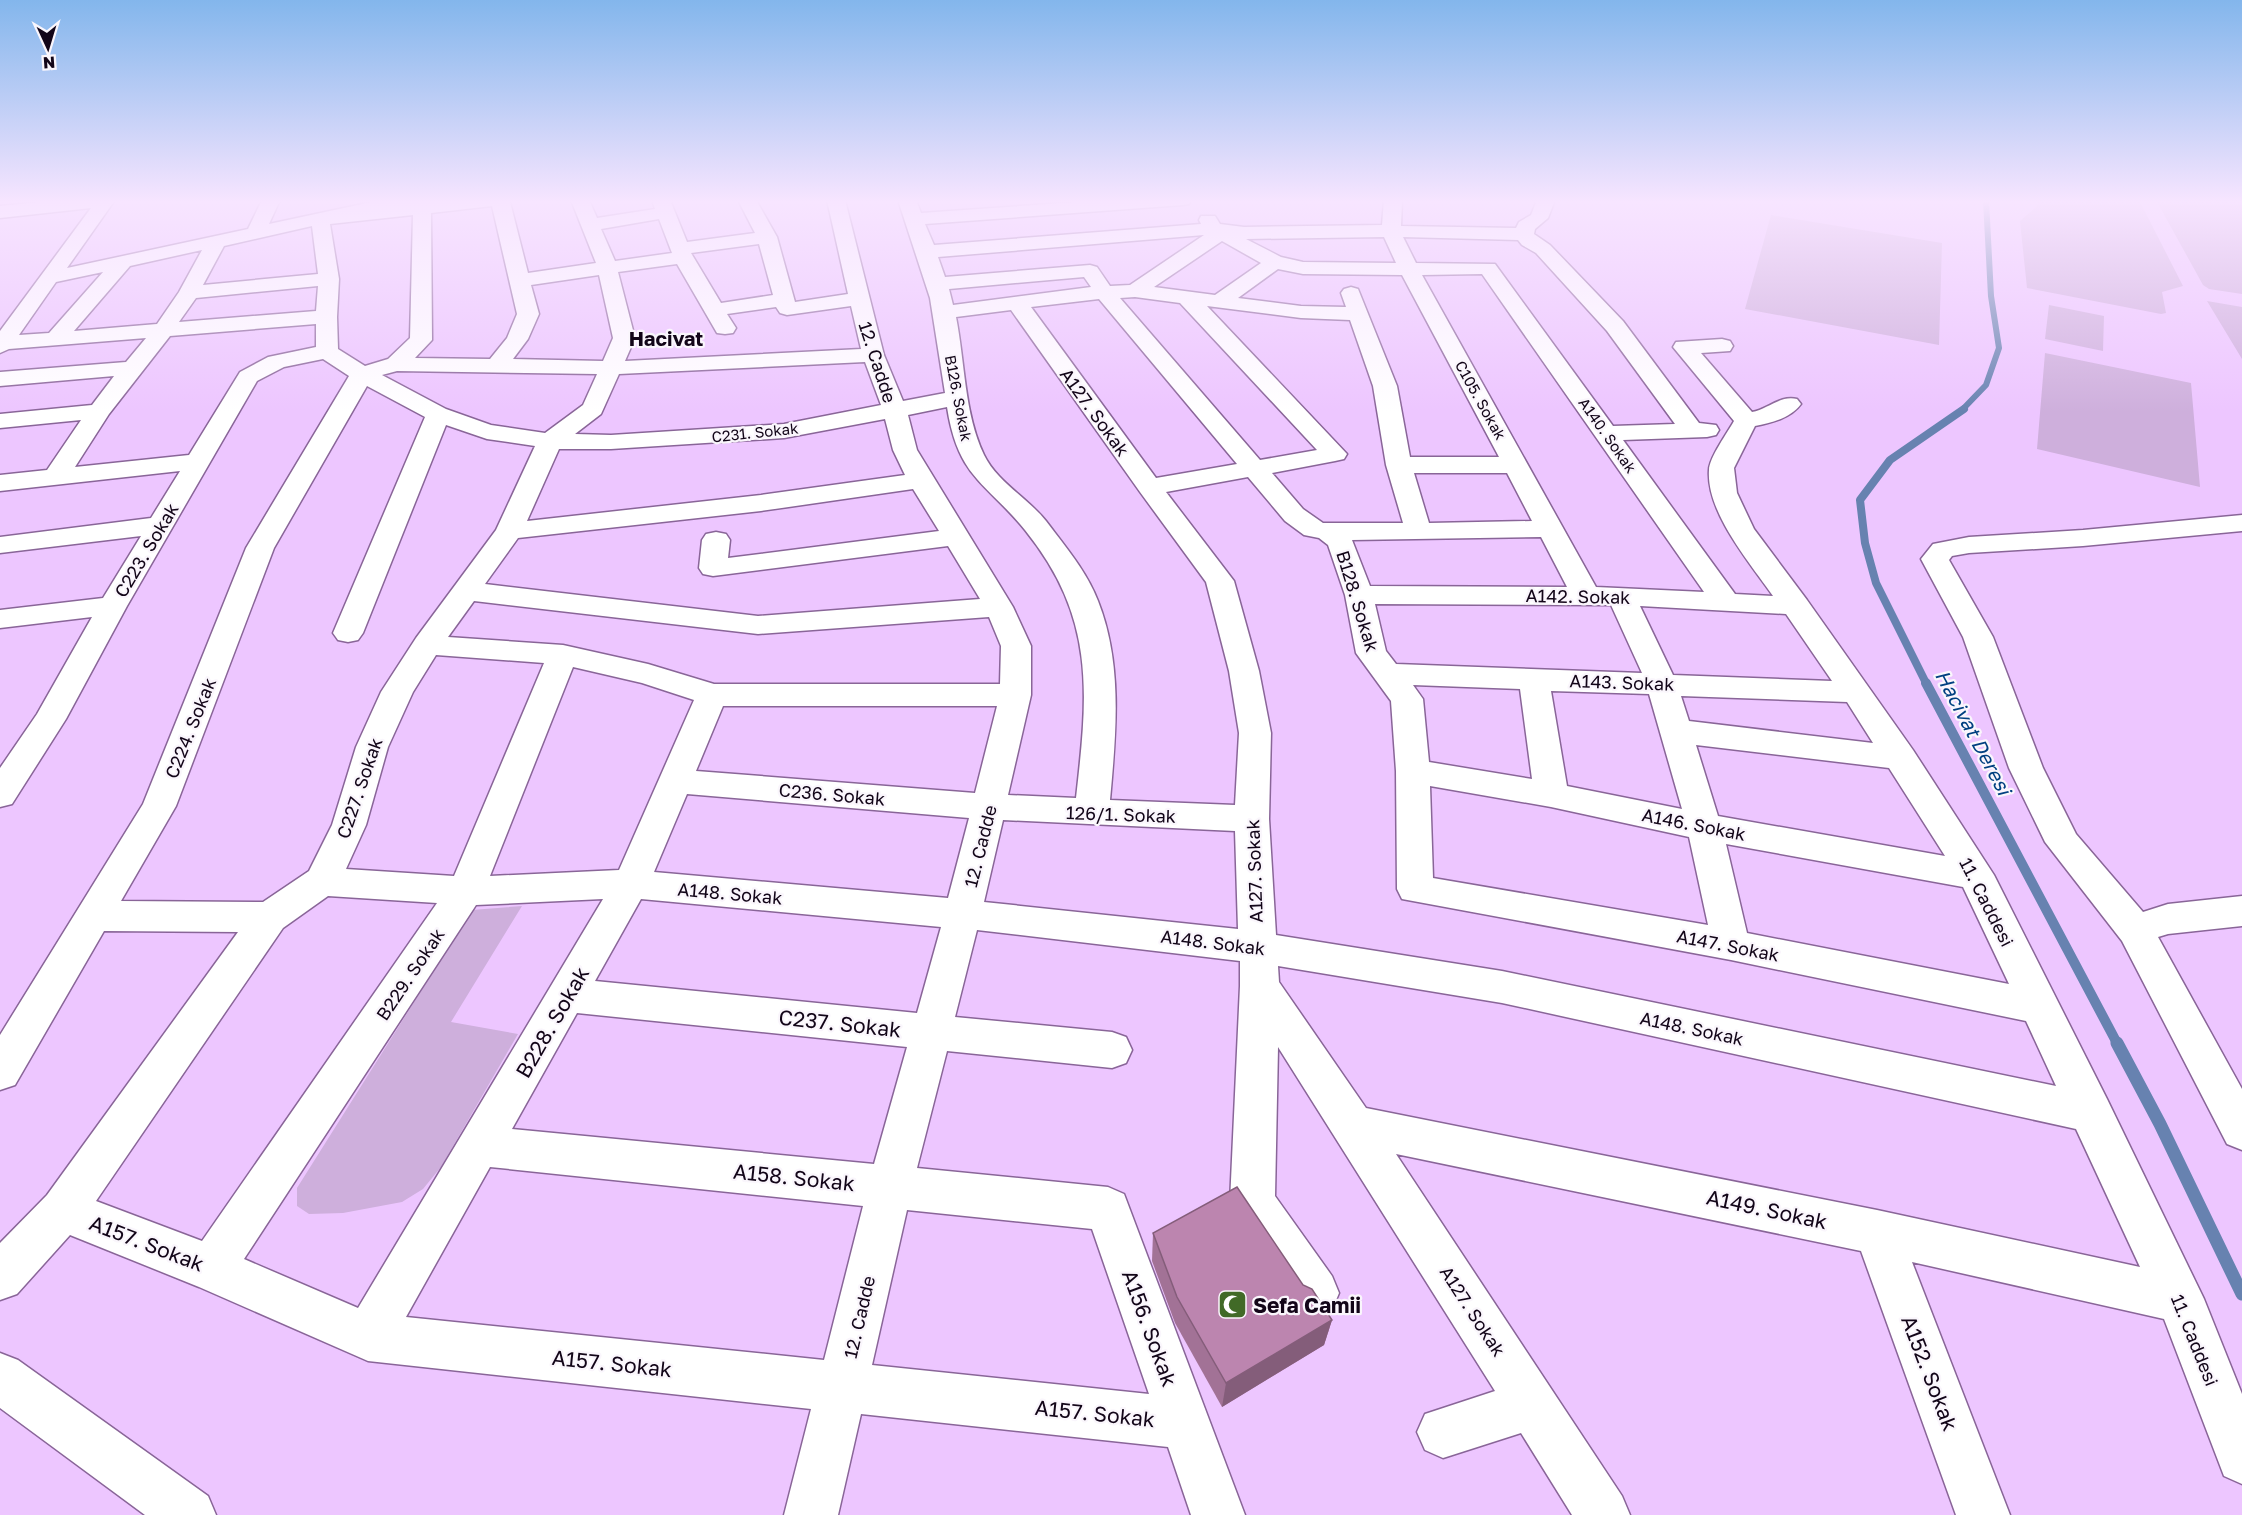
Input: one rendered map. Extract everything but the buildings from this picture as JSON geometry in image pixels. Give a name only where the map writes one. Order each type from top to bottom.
[{"type":"street","points":[[4,337],[54,271]]},
{"type":"street","points":[[49,278],[83,271]]},
{"type":"street","points":[[57,338],[115,271]]},
{"type":"street","points":[[55,478],[99,411],[165,328],[201,271]]},
{"type":"street","points":[[327,352],[328,271]]},
{"type":"street","points":[[396,364],[421,340],[419,271]]},
{"type":"street","points":[[496,366],[517,339],[528,314],[519,271]]},
{"type":"street","points":[[521,280],[583,271]]},
{"type":"street","points":[[550,441],[593,409],[613,368],[624,338],[608,271]]},
{"type":"street","points":[[692,271],[720,319],[784,299]]},
{"type":"street","points":[[776,271],[787,309],[858,299]]},
{"type":"street","name":"12. Cadde","points":[[810,1515],[890,1186],[990,807],[1015,695],[1016,646],[999,607],[905,450],[895,412],[873,355],[852,271]]},
{"type":"street","name":"B126. Sokak","points":[[932,271],[944,312],[957,398],[969,448],[986,477],[1020,506],[1054,550],[1083,601],[1100,665],[1100,734],[1092,813]]},
{"type":"street","name":"B128. Sokak","points":[[936,284],[1090,271],[1104,292],[1302,523],[1314,530],[1328,532],[1340,542],[1359,595],[1371,653],[1407,699],[1413,771],[1415,889]]},
{"type":"street","points":[[1135,291],[1167,271]]},
{"type":"street","points":[[1217,303],[1263,271]]},
{"type":"street","points":[[1344,271],[1385,386],[1399,465],[1418,531]]},
{"type":"street","name":"C105. Sokak","points":[[1409,271],[1586,595]]},
{"type":"street","name":"A140. Sokak","points":[[1490,271],[1726,602]]},
{"type":"street","points":[[1563,271],[1615,326],[1692,430]]},
{"type":"street","points":[[189,292],[329,279]]},
{"type":"street","points":[[944,312],[1104,292],[1135,291],[1301,312],[1358,314]]},
{"type":"street","points":[[12,299],[36,296]]},
{"type":"street","points":[[1149,487],[1335,454],[1187,298]]},
{"type":"street","name":"A127. Sokak","points":[[1017,303],[1149,487],[1220,581],[1244,671],[1255,733],[1252,819],[1258,966],[1353,1125],[1603,1515]]},
{"type":"street","points":[[4,337],[57,338],[326,317]]},
{"type":"street","points":[[1722,346],[1684,347],[1743,424]]},
{"type":"street","name":"C231. Sokak","points":[[327,352],[362,374],[438,414],[487,432],[550,441],[622,442],[784,431],[895,412],[957,398]]},
{"type":"street","name":"C223. Sokak","points":[[0,795],[50,719],[113,606],[248,377],[262,366],[286,357],[327,352]]},
{"type":"street","points":[[362,374],[396,364],[613,368],[873,355]]},
{"type":"street","points":[[0,379],[135,368]]},
{"type":"street","name":"C224. Sokak","points":[[0,1072],[159,806],[260,548],[362,374]]},
{"type":"street","points":[[1607,433],[1692,430],[1743,424],[1768,416],[1789,404]]},
{"type":"street","points":[[0,421],[99,411]]},
{"type":"street","points":[[348,633],[438,414]]},
{"type":"street","name":"11. Caddesi","points":[[1743,424],[1721,468],[1724,494],[1741,530],[1856,692],[1976,874],[2180,1299],[2242,1458]]},
{"type":"street","name":"C227. Sokak","points":[[0,1277],[63,1210],[270,917],[321,881],[349,825],[372,747],[397,692],[427,645],[509,531],[550,441]]},
{"type":"street","points":[[0,483],[198,462]]},
{"type":"street","points":[[1399,465],[1517,465]]},
{"type":"street","points":[[509,531],[761,503],[921,480]]},
{"type":"street","points":[[2242,523],[2083,538],[1969,545],[1943,550],[1935,559],[1978,637],[2026,768],[2063,842],[2135,930],[2242,1130]]},
{"type":"street","points":[[0,545],[161,525]]},
{"type":"street","points":[[1328,532],[1550,529]]},
{"type":"street","points":[[716,540],[713,568],[955,537]]},
{"type":"street","points":[[466,591],[758,625],[999,607]]},
{"type":"street","name":"A142. Sokak","points":[[1359,595],[1586,595],[1797,606]]},
{"type":"street","points":[[1621,596],[1662,684],[1704,827],[1731,945]]},
{"type":"street","points":[[0,619],[113,606]]},
{"type":"street","points":[[427,645],[563,655],[648,674],[712,695],[1015,695]]},
{"type":"street","name":"B229. Sokak","points":[[211,1268],[466,891],[563,655]]},
{"type":"street","name":"A143. Sokak","points":[[1387,674],[1856,692]]},
{"type":"street","points":[[1534,678],[1551,795]]},
{"type":"street","name":"B228. Sokak","points":[[368,1337],[481,1146],[631,884],[712,695]]},
{"type":"street","points":[[1676,731],[1900,758]]},
{"type":"street","name":"A146. Sokak","points":[[1413,771],[1551,795],[1704,827],[1976,874]]},
{"type":"street","name":"C236. Sokak","points":[[675,781],[990,807]]},
{"type":"street","name":"126/1. Sokak","points":[[990,807],[1252,819]]},
{"type":"street","name":"A148. Sokak","points":[[321,881],[466,891],[631,884],[963,914],[1258,966],[1502,987],[2092,1113]]},
{"type":"street","name":"A147. Sokak","points":[[1415,889],[1731,945],[2039,1007]]},
{"type":"street","points":[[2135,930],[2168,919],[2242,911]]},
{"type":"street","points":[[94,916],[270,917]]},
{"type":"street","points":[[1258,966],[1252,1202],[1316,1293]]},
{"type":"street","name":"C237. Sokak","points":[[567,995],[1112,1050]]},
{"type":"street","name":"A149. Sokak","points":[[1353,1125],[1877,1232],[2180,1299]]},
{"type":"street","name":"A158. Sokak","points":[[481,1146],[1108,1209]]},
{"type":"street","name":"A156. Sokak","points":[[1108,1209],[1218,1515]]},
{"type":"street","name":"A157. Sokak","points":[[63,1210],[211,1268],[368,1337],[1184,1423]]},
{"type":"street","name":"A152. Sokak","points":[[1877,1232],[1979,1515]]},
{"type":"street","points":[[0,1378],[189,1515]]},
{"type":"street","points":[[1443,1432],[1533,1404]]},
{"type":"shaded area","points":[[1756,271],[1941,271],[1939,345],[1745,309]]},
{"type":"shaded area","points":[[2025,271],[2175,271],[2183,286],[2162,292],[2166,313],[2161,314],[2027,288]]},
{"type":"shaded area","points":[[2195,271],[2242,271],[2242,294],[2209,289],[2203,285]]},
{"type":"shaded area","points":[[2207,301],[2242,307],[2242,359]]},
{"type":"shaded area","points":[[2049,305],[2104,316],[2103,351],[2045,339]]},
{"type":"shaded area","points":[[2045,353],[2191,383],[2200,487],[2037,449]]},
{"type":"shaded area","points":[[522,906],[451,1022],[518,1034],[441,1167],[423,1189],[402,1202],[343,1213],[309,1214],[297,1206],[297,1188],[472,910]]},
{"type":"waterway","name":"Hacivat Deresi","points":[[1962,410],[1986,385],[1999,348],[1990,271]]},
{"type":"waterway","name":"Hacivat Deresi","points":[[1926,683],[1876,583],[1865,543],[1860,500],[1890,460],[1964,409]]},
{"type":"waterway","name":"Hacivat Deresi","points":[[1926,683],[2118,1045]]},
{"type":"waterway","name":"Hacivat Deresi","points":[[2117,1043],[2160,1124],[2242,1294]]},
{"type":"place","name":"Sefa Camii","points":[[1232,1305]]},
{"type":"district","name":"Hacivat","points":[[666,338]]}]
